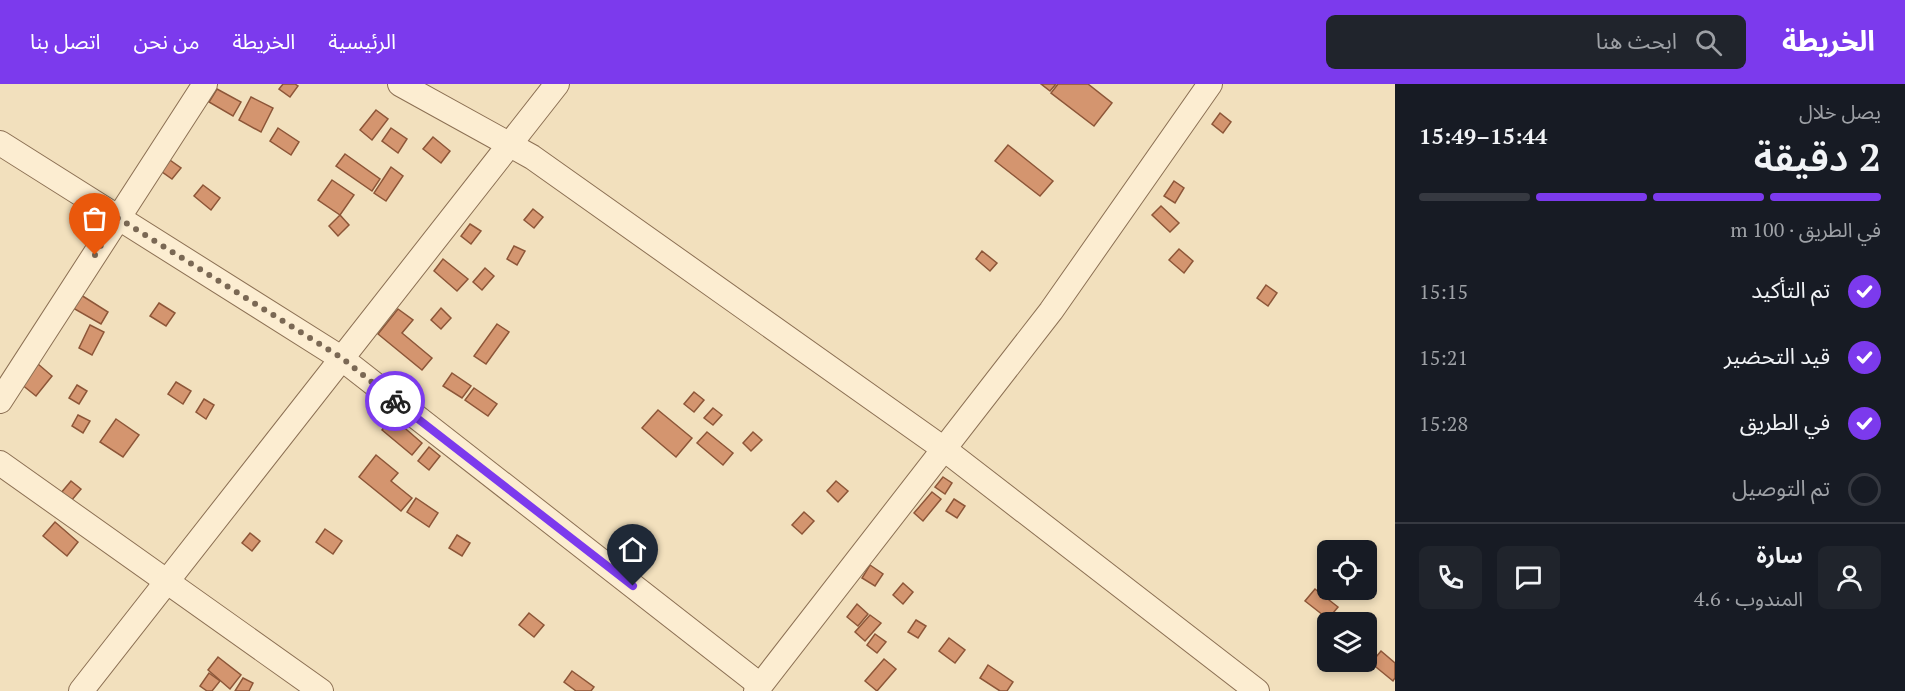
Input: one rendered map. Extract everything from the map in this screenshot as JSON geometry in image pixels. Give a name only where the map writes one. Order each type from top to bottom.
[{"type":"street","points":[[0,401],[206,84]]},
{"type":"street","points":[[400,84],[532,157],[944,449],[1257,691]]},
{"type":"street","points":[[81,691],[556,84]]},
{"type":"street","points":[[0,143],[342,358],[758,688],[1051,311],[1210,84]]},
{"type":"street","points":[[0,463],[321,691]]},
{"type":"building","points":[[283,84],[298,86],[290,97],[279,89]]},
{"type":"building","points":[[1041,84],[1056,84],[1050,91]]},
{"type":"building","points":[[1058,84],[1088,84],[1112,103],[1094,126],[1051,93]]},
{"type":"building","points":[[217,89],[241,102],[233,116],[209,102]]},
{"type":"building","points":[[251,97],[273,108],[261,132],[239,120]]},
{"type":"building","points":[[376,110],[388,119],[372,140],[360,130]]},
{"type":"building","points":[[1220,113],[1231,122],[1223,133],[1212,124]]},
{"type":"building","points":[[278,128],[299,142],[291,155],[270,141]]},
{"type":"building","points":[[391,128],[407,139],[398,153],[382,141]]},
{"type":"building","points":[[433,137],[450,151],[441,163],[423,149]]},
{"type":"building","points":[[1008,145],[1053,181],[1040,196],[995,161]]},
{"type":"building","points":[[345,154],[380,179],[372,191],[336,166]]},
{"type":"building","points":[[167,158],[181,168],[172,179],[158,169]]},
{"type":"building","points":[[391,167],[403,176],[386,201],[374,193]]},
{"type":"building","points":[[332,180],[354,195],[340,215],[318,200]]},
{"type":"building","points":[[1174,181],[1184,188],[1175,203],[1164,196]]},
{"type":"building","points":[[203,185],[220,198],[211,210],[194,196]]},
{"type":"building","points":[[1161,206],[1179,223],[1170,232],[1152,215]]},
{"type":"building","points":[[533,209],[543,217],[534,228],[524,220]]},
{"type":"building","points":[[340,215],[349,225],[338,236],[329,226]]},
{"type":"building","points":[[470,224],[481,231],[471,244],[461,236]]},
{"type":"building","points":[[514,246],[525,251],[517,265],[507,259]]},
{"type":"building","points":[[1179,249],[1193,261],[1184,273],[1169,260]]},
{"type":"building","points":[[982,251],[997,263],[990,271],[976,259]]},
{"type":"building","points":[[443,259],[468,279],[457,291],[434,271]]},
{"type":"building","points":[[485,268],[494,276],[482,290],[473,282]]},
{"type":"building","points":[[1266,285],[1277,293],[1268,306],[1257,298]]},
{"type":"building","points":[[81,295],[108,312],[101,324],[73,308]]},
{"type":"building","points":[[159,303],[175,313],[166,326],[150,316]]},
{"type":"building","points":[[441,308],[451,318],[441,329],[431,320]]},
{"type":"building","points":[[398,309],[413,320],[402,333],[432,358],[422,370],[378,334]]},
{"type":"building","points":[[497,324],[509,332],[486,364],[474,356]]},
{"type":"building","points":[[90,325],[104,332],[92,355],[79,348]]},
{"type":"building","points":[[38,364],[52,376],[36,396],[21,384]]},
{"type":"building","points":[[452,373],[471,386],[462,398],[443,386]]},
{"type":"building","points":[[176,382],[191,391],[183,404],[168,394]]},
{"type":"building","points":[[77,385],[87,391],[79,404],[69,398]]},
{"type":"building","points":[[474,388],[497,404],[488,416],[465,400]]},
{"type":"building","points":[[694,392],[704,400],[694,412],[684,404]]},
{"type":"building","points":[[204,399],[214,405],[206,419],[196,412]]},
{"type":"building","points":[[713,408],[722,415],[713,425],[704,418]]},
{"type":"building","points":[[658,410],[692,438],[676,457],[642,428]]},
{"type":"building","points":[[78,415],[90,421],[83,433],[72,426]]},
{"type":"building","points":[[392,417],[422,443],[412,455],[382,430]]},
{"type":"building","points":[[116,419],[139,435],[123,457],[100,442]]},
{"type":"building","points":[[707,432],[733,453],[723,465],[697,443]]},
{"type":"building","points":[[753,432],[762,440],[751,451],[743,443]]},
{"type":"building","points":[[429,447],[440,456],[429,470],[418,461]]},
{"type":"building","points":[[376,455],[398,473],[391,481],[412,498],[401,511],[359,477]]},
{"type":"building","points":[[943,477],[952,483],[945,494],[935,487]]},
{"type":"building","points":[[71,481],[81,489],[71,501],[61,493]]},
{"type":"building","points":[[836,481],[848,491],[838,502],[827,491]]},
{"type":"building","points":[[932,492],[941,499],[923,521],[914,513]]},
{"type":"building","points":[[416,498],[438,513],[429,527],[407,512]]},
{"type":"building","points":[[954,499],[965,506],[957,518],[946,511]]},
{"type":"building","points":[[804,512],[814,521],[802,534],[792,525]]},
{"type":"building","points":[[55,522],[78,542],[67,556],[43,536]]},
{"type":"building","points":[[325,529],[342,541],[333,554],[316,542]]},
{"type":"building","points":[[250,533],[260,541],[252,551],[242,543]]},
{"type":"building","points":[[457,535],[470,543],[462,556],[449,548]]},
{"type":"building","points":[[870,565],[883,574],[875,586],[862,578]]},
{"type":"building","points":[[903,583],[913,592],[903,604],[893,595]]},
{"type":"building","points":[[1315,589],[1317,600],[1329,600],[1338,607],[1334,612],[1319,612],[1305,601]]},
{"type":"building","points":[[857,604],[868,614],[858,626],[847,617]]},
{"type":"building","points":[[529,613],[544,625],[534,637],[519,625]]},
{"type":"building","points":[[870,615],[881,623],[865,641],[855,632]]},
{"type":"building","points":[[916,620],[926,626],[918,638],[908,632]]},
{"type":"building","points":[[875,634],[886,642],[877,653],[867,645]]},
{"type":"building","points":[[949,638],[965,650],[955,663],[939,651]]},
{"type":"building","points":[[1381,651],[1395,663],[1393,681],[1377,668],[1377,656]]},
{"type":"building","points":[[218,657],[241,675],[230,689],[208,670]]},
{"type":"building","points":[[884,659],[896,669],[877,691],[865,681]]},
{"type":"building","points":[[988,665],[1013,682],[1007,691],[1000,691],[980,678]]},
{"type":"building","points":[[572,671],[594,687],[591,691],[576,691],[564,682]]},
{"type":"building","points":[[209,673],[220,681],[212,691],[207,691],[200,686]]},
{"type":"building","points":[[243,678],[253,683],[249,691],[235,691]]},
{"type":"way so far","points":[[95,255],[118,218],[342,358],[395,401]]},
{"type":"route","points":[[395,401],[633,586]]}]
